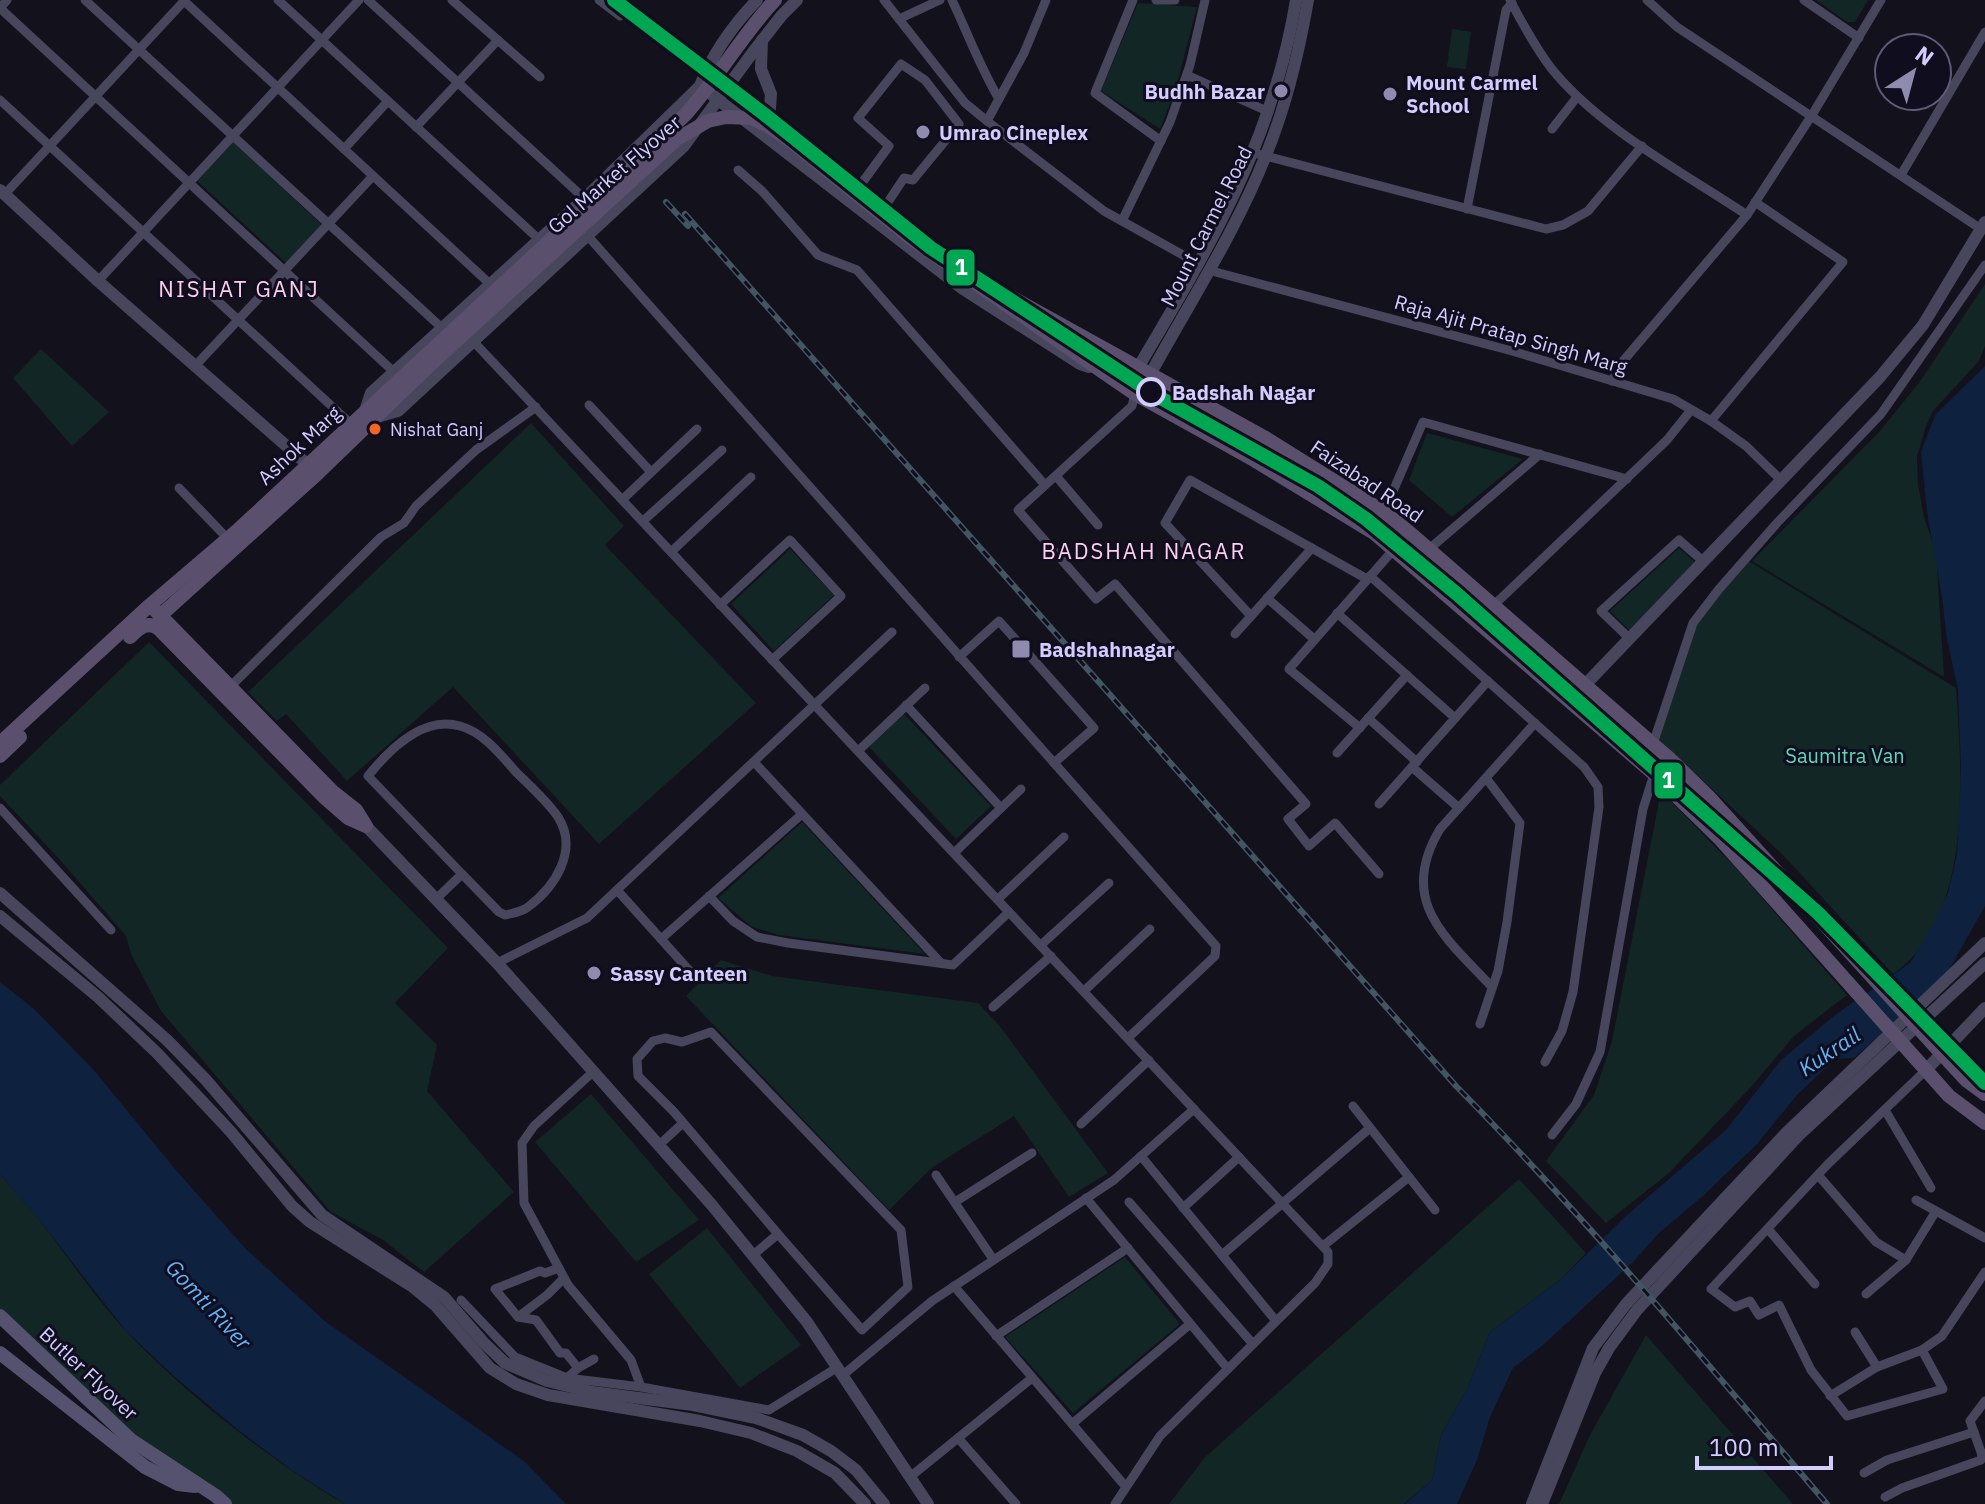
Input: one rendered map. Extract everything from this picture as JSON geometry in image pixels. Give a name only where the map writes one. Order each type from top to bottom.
[{"type":"main road","name":"Faizabad Road","points":[[611,0],[706,71],[723,93],[769,121],[884,208],[1006,294],[1264,437],[1384,512],[1653,744],[1739,828],[1928,1039],[1966,1080],[1985,1094]]},
{"type":"main road","name":"Gol Market Flyover","points":[[370,415],[686,114],[775,0]]},
{"type":"main road","name":"Gol Market Flyover","points":[[392,392],[677,139],[708,121],[726,117],[751,118],[792,142],[912,239],[1100,370]]},
{"type":"main road","name":"Faizabad Road","points":[[1100,370],[1135,394],[1374,533],[1393,549],[1654,774],[1721,840],[1949,1096],[1985,1123]]},
{"type":"main road","name":"Ashok Marg","points":[[155,610],[351,424],[370,415]]},
{"type":"main road","name":"Ashok Marg","points":[[0,743],[317,474],[370,415]]},
{"type":"main road","points":[[155,610],[332,791],[356,810],[366,826]]},
{"type":"main road","points":[[0,756],[147,624],[159,629],[325,798],[348,818],[366,826]]},
{"type":"main road","name":"Butler Flyover","points":[[0,1316],[131,1440],[150,1462]]},
{"type":"main road","points":[[0,1353],[150,1462],[200,1486],[225,1504]]},
{"type":"street","points":[[7,0],[0,8],[394,372]]},
{"type":"street","points":[[85,0],[442,328]]},
{"type":"street","points":[[307,464],[98,281],[2,192],[140,50],[184,0],[490,284]]},
{"type":"street","points":[[278,0],[560,260]]},
{"type":"street","points":[[98,281],[359,0]]},
{"type":"street","points":[[368,0],[605,219]]},
{"type":"street","points":[[452,0],[540,77]]},
{"type":"street","points":[[599,0],[656,42],[670,47]]},
{"type":"street","points":[[623,0],[659,29],[670,47]]},
{"type":"street","points":[[700,86],[706,71],[743,15],[757,0]]},
{"type":"street","name":"Ashok Marg","points":[[700,86],[585,198],[371,393],[370,415],[398,411],[684,146],[762,40],[797,0]]},
{"type":"street","name":"Raja Ajit Pratap Singh Marg","points":[[884,0],[965,103],[1048,170],[1122,221],[1203,267],[1512,351],[1673,399],[1746,446],[1782,481]]},
{"type":"street","points":[[899,19],[940,0]]},
{"type":"street","points":[[952,0],[978,54],[980,66],[999,99]]},
{"type":"street","points":[[987,121],[1024,53],[1046,0]]},
{"type":"street","points":[[1133,0],[1095,93],[1161,141]]},
{"type":"street","points":[[1156,0],[1175,0]]},
{"type":"street","points":[[1122,221],[1161,141],[1187,75],[1205,0]]},
{"type":"street","points":[[1296,0],[1291,32],[1260,154],[1546,229],[1563,225],[1588,211],[1642,146]]},
{"type":"street","name":"Mount Carmel Road","points":[[1145,370],[1203,267],[1230,232],[1294,66],[1308,0]]},
{"type":"street","points":[[1584,686],[1880,377],[1923,325],[1984,226],[1677,27],[1647,0]]},
{"type":"street","points":[[1804,0],[1859,38]]},
{"type":"street","points":[[1612,381],[1624,360],[1747,215],[1881,0]]},
{"type":"street","points":[[1467,209],[1506,10],[1511,2],[1551,68],[1577,97],[1642,146],[1747,215]]},
{"type":"street","points":[[1901,175],[1985,32]]},
{"type":"street","points":[[416,127],[498,40]]},
{"type":"street","points":[[762,40],[761,69],[771,94],[769,121]]},
{"type":"street","points":[[859,187],[889,146],[858,118],[901,64],[925,80],[959,124],[913,180],[904,178],[884,208]]},
{"type":"street","points":[[1187,75],[1269,112]]},
{"type":"street","name":"Faizabad Road","points":[[700,86],[723,93],[963,289],[1080,364],[1100,370]]},
{"type":"street","points":[[1552,129],[1577,97]]},
{"type":"street","points":[[0,100],[351,424]]},
{"type":"street","points":[[344,149],[388,101]]},
{"type":"street","points":[[952,115],[965,103]]},
{"type":"street","points":[[642,143],[665,164]]},
{"type":"street","points":[[616,168],[637,191]]},
{"type":"street","points":[[738,170],[762,191],[818,255],[857,270],[1045,485]]},
{"type":"street","points":[[196,365],[373,176]]},
{"type":"street","points":[[1711,421],[1843,262],[1755,202]]},
{"type":"street","points":[[587,235],[1216,946],[1215,956],[1128,1038]]},
{"type":"street","points":[[1653,744],[1693,623],[1777,523],[1881,414],[1985,265]]},
{"type":"street","points":[[473,341],[1328,1252],[1328,1264],[1315,1283],[1160,1436],[1115,1504]]},
{"type":"street","points":[[1135,394],[1132,406],[1018,510],[1096,599],[1115,584],[1276,769],[1306,804],[1288,819],[1309,846],[1335,823],[1379,874]]},
{"type":"street","points":[[589,405],[651,472]]},
{"type":"street","points":[[230,687],[381,537],[404,523],[416,506],[476,450],[536,407]]},
{"type":"street","points":[[1493,606],[1667,440],[1691,410]]},
{"type":"street","points":[[1384,512],[1423,422],[1627,479]]},
{"type":"street","points":[[623,499],[697,429]]},
{"type":"street","points":[[643,521],[722,450]]},
{"type":"street","points":[[1428,550],[1540,454]]},
{"type":"street","points":[[1056,476],[1098,525]]},
{"type":"street","points":[[671,552],[751,477]]},
{"type":"street","points":[[1251,616],[1165,523],[1190,480],[1368,577],[1584,767],[1598,787],[1599,807],[1573,992],[1562,1031],[1545,1062]]},
{"type":"street","points":[[179,488],[228,539]]},
{"type":"street","points":[[1360,728],[1289,669],[1409,532]]},
{"type":"street","points":[[720,605],[790,540],[841,596],[772,660]]},
{"type":"street","points":[[1630,639],[1601,611],[1679,540],[1704,562]]},
{"type":"street","points":[[1235,634],[1312,548]]},
{"type":"street","points":[[1267,598],[1314,639]]},
{"type":"street","points":[[1337,613],[1455,718]]},
{"type":"street","points":[[959,657],[999,621],[1094,728],[1054,763]]},
{"type":"street","points":[[497,963],[587,918],[892,632]]},
{"type":"street","points":[[1337,753],[1407,675]]},
{"type":"street","points":[[1379,804],[1488,681]]},
{"type":"street","points":[[858,751],[925,688]]},
{"type":"street","points":[[906,705],[1001,808]]},
{"type":"street","points":[[1368,718],[1459,808]]},
{"type":"street","points":[[1492,987],[1434,923],[1425,902],[1424,872],[1428,848],[1440,829],[1535,723]]},
{"type":"street","points":[[460,725],[491,744],[559,819],[565,839],[565,860],[555,881],[526,909],[505,915],[499,912],[462,874],[368,776],[407,737],[433,726],[460,725]]},
{"type":"street","points":[[754,762],[941,963]]},
{"type":"street","points":[[1552,1135],[1576,1104],[1600,1052],[1643,809],[1654,774]]},
{"type":"street","points":[[1480,1024],[1507,922],[1520,823],[1486,778]]},
{"type":"street","points":[[954,853],[1021,789]]},
{"type":"street","points":[[0,808],[111,930]]},
{"type":"street","points":[[661,939],[802,814]]},
{"type":"street","points":[[366,826],[497,963],[753,1255],[807,1322],[928,1504]]},
{"type":"street","points":[[998,899],[1064,837]]},
{"type":"street","points":[[435,900],[462,874]]},
{"type":"street","points":[[1041,945],[1109,883]]},
{"type":"street","points":[[617,890],[696,978]]},
{"type":"street","points":[[0,893],[167,1040],[206,1080],[322,1215],[444,1297],[505,1363],[547,1381],[592,1392],[693,1405],[756,1418],[803,1435],[856,1470],[884,1504]]},
{"type":"street","points":[[709,896],[733,921],[757,937],[953,965],[1009,912]]},
{"type":"street","points":[[0,916],[98,997],[157,1053],[231,1132],[292,1206],[310,1222],[413,1287],[435,1305],[490,1368],[516,1384],[548,1395],[700,1421],[751,1433],[797,1451],[835,1473],[865,1504]]},
{"type":"street","points":[[1084,991],[1150,929]]},
{"type":"street","points":[[1532,1504],[1581,1373],[1593,1348],[1620,1311],[1775,1144],[1985,943]]},
{"type":"street","points":[[993,1007],[1051,956]]},
{"type":"street","points":[[1542,1504],[1595,1373],[1637,1310],[1800,1134],[1985,963]]},
{"type":"street","points":[[1922,1350],[1943,1389],[1847,1416],[1811,1370],[1779,1305],[1759,1315],[1750,1301],[1735,1307],[1711,1289],[1818,1175],[1985,1008]]},
{"type":"street","points":[[711,1032],[901,1230],[908,1287],[862,1330],[778,1234],[683,1123],[638,1076],[637,1059],[653,1041],[665,1038],[692,1041],[703,1033],[711,1032]]},
{"type":"street","points":[[1081,1124],[1149,1060]]},
{"type":"street","points":[[594,1071],[534,1126],[522,1143],[524,1203],[564,1278],[631,1360],[641,1387]]},
{"type":"street","points":[[1353,1106],[1435,1210]]},
{"type":"street","points":[[461,1300],[515,1357],[567,1378],[641,1387],[769,1410],[840,1371],[954,1286],[1114,1180],[1194,1109]]},
{"type":"street","points":[[1885,1110],[1931,1188]]},
{"type":"street","points":[[659,1145],[683,1123]]},
{"type":"street","points":[[1222,1255],[1370,1128]]},
{"type":"street","points":[[955,1202],[1032,1153]]},
{"type":"street","points":[[1141,1156],[1276,1321]]},
{"type":"street","points":[[1183,1208],[1239,1157]]},
{"type":"street","points":[[936,1175],[993,1259]]},
{"type":"street","points":[[1818,1175],[1876,1242],[1906,1260]]},
{"type":"street","points":[[1323,1246],[1409,1177]]},
{"type":"street","points":[[1086,1198],[1228,1369]]},
{"type":"street","points":[[1916,1200],[1985,1238]]},
{"type":"street","points":[[1129,1202],[1253,1344]]},
{"type":"street","points":[[1866,1294],[1906,1260],[1936,1211]]},
{"type":"street","points":[[1768,1229],[1815,1284]]},
{"type":"street","points":[[753,1255],[778,1234]]},
{"type":"street","points":[[996,1336],[1128,1248]]},
{"type":"street","points":[[559,1268],[545,1273],[540,1271],[495,1289],[518,1317],[536,1320],[560,1353],[566,1353],[578,1368]]},
{"type":"street","points":[[1830,1396],[1877,1367],[1922,1350],[1942,1336],[1985,1272]]},
{"type":"street","points":[[518,1317],[564,1278]]},
{"type":"street","points":[[954,1286],[1126,1487]]},
{"type":"street","points":[[1072,1424],[1190,1324]]},
{"type":"street","points":[[1855,1332],[1877,1367]]},
{"type":"street","points":[[567,1378],[594,1359]]},
{"type":"street","points":[[910,1477],[1032,1378]]},
{"type":"street","points":[[1885,1497],[1981,1460],[1984,1454],[1970,1421],[1985,1401]]},
{"type":"street","points":[[1864,1473],[1887,1460],[1974,1432]]},
{"type":"street","points":[[958,1438],[1016,1504]]},
{"type":"green space","points":[[1816,0],[1868,0],[1855,22],[1847,22]]},
{"type":"green space","points":[[1138,3],[1197,7],[1175,91],[1160,129],[1101,91]]},
{"type":"green space","points":[[1452,29],[1471,32],[1466,69],[1447,67]]},
{"type":"green space","points":[[233,142],[322,225],[286,263],[197,181]]},
{"type":"green space","points":[[1985,284],[1985,346],[1979,361],[1933,411],[1917,457],[1924,517],[1936,552],[1944,677],[1752,561],[1880,431],[1921,380]]},
{"type":"green space","points":[[41,349],[109,412],[72,446],[13,378]]},
{"type":"green space","points":[[531,423],[624,526],[605,545],[756,703],[599,844],[453,687],[347,781],[286,714],[277,721],[248,692]]},
{"type":"green space","points":[[1427,433],[1523,459],[1452,517],[1409,480]]},
{"type":"green space","points":[[1679,548],[1695,562],[1629,630],[1610,611]]},
{"type":"green space","points":[[790,549],[834,595],[774,651],[731,604]]},
{"type":"green space","name":"Saumitra Van","points":[[1747,560],[1956,688],[1960,801],[1950,882],[1938,918],[1919,949],[1893,974],[1782,854],[1655,736],[1693,623]]},
{"type":"green space","points":[[149,642],[448,948],[395,1003],[437,1045],[427,1091],[514,1192],[424,1272],[383,1240],[331,1212],[161,1011],[131,954],[126,936],[0,796],[0,785]]},
{"type":"green space","points":[[904,714],[991,806],[956,839],[869,747]]},
{"type":"green space","points":[[1661,791],[1735,867],[1847,995],[1794,1036],[1751,1087],[1669,1173],[1606,1223],[1546,1161],[1594,1095],[1612,1041]]},
{"type":"green space","points":[[802,822],[925,954],[779,935],[752,927],[718,898]]},
{"type":"green space","points":[[721,960],[772,976],[978,1003],[999,1025],[1108,1173],[1069,1197],[1014,1116],[933,1167],[889,1210],[686,996]]},
{"type":"green space","points":[[591,1094],[699,1220],[636,1262],[535,1142]]},
{"type":"green space","points":[[0,1174],[42,1223],[105,1307],[175,1379],[230,1425],[345,1504],[230,1504],[138,1441],[0,1312]]},
{"type":"green space","points":[[1519,1179],[1586,1253],[1560,1280],[1490,1332],[1468,1387],[1441,1435],[1432,1480],[1404,1504],[1169,1504],[1205,1457]]},
{"type":"green space","points":[[707,1228],[801,1345],[740,1388],[649,1274]]},
{"type":"green space","points":[[1125,1257],[1180,1324],[1073,1413],[1005,1337]]},
{"type":"green space","points":[[1646,1335],[1793,1504],[1559,1504],[1590,1435]]},
{"type":"water","name":"Kukrail","points":[[1985,366],[1985,906],[1944,979],[1854,1058],[1835,1059],[1797,1095],[1757,1144],[1704,1195],[1659,1233],[1633,1262],[1542,1346],[1513,1368],[1490,1417],[1477,1460],[1457,1504],[1405,1504],[1432,1480],[1441,1435],[1468,1387],[1490,1332],[1560,1280],[1627,1215],[1726,1130],[1781,1060],[1835,1015],[1910,963],[1932,926],[1948,893],[1957,854],[1961,769],[1958,690],[1927,512],[1921,452],[1935,415]]},
{"type":"water","name":"Gomti River","points":[[0,982],[33,1008],[93,1069],[245,1248],[326,1322],[524,1461],[566,1504],[345,1504],[293,1471],[176,1378],[126,1331],[0,1174]]},
{"type":"railway","points":[[666,202],[688,226]]},
{"type":"railway","points":[[685,214],[1456,1086],[1599,1239],[1827,1504]]},
{"type":"transit line","name":"1","points":[[614,0],[764,114],[931,248],[1157,396],[1318,486],[1366,519],[1457,594],[1818,913],[1985,1083]]},
{"type":"place","name":"Budhh Bazar","points":[[1281,91]]},
{"type":"place","name":"Mount Carmel School","points":[[1390,94]]},
{"type":"place","name":"Umrao Cineplex","points":[[923,132]]},
{"type":"place","name":"Badshah Nagar","points":[[1151,392]]},
{"type":"place","name":"Nishat Ganj","points":[[375,429]]},
{"type":"place","name":"Badshahnagar","points":[[1021,649]]},
{"type":"place","name":"Sassy Canteen","points":[[594,973]]},
{"type":"district","name":"NISHAT GANJ","points":[[239,288]]},
{"type":"district","name":"BADSHAH NAGAR","points":[[1144,550]]}]
